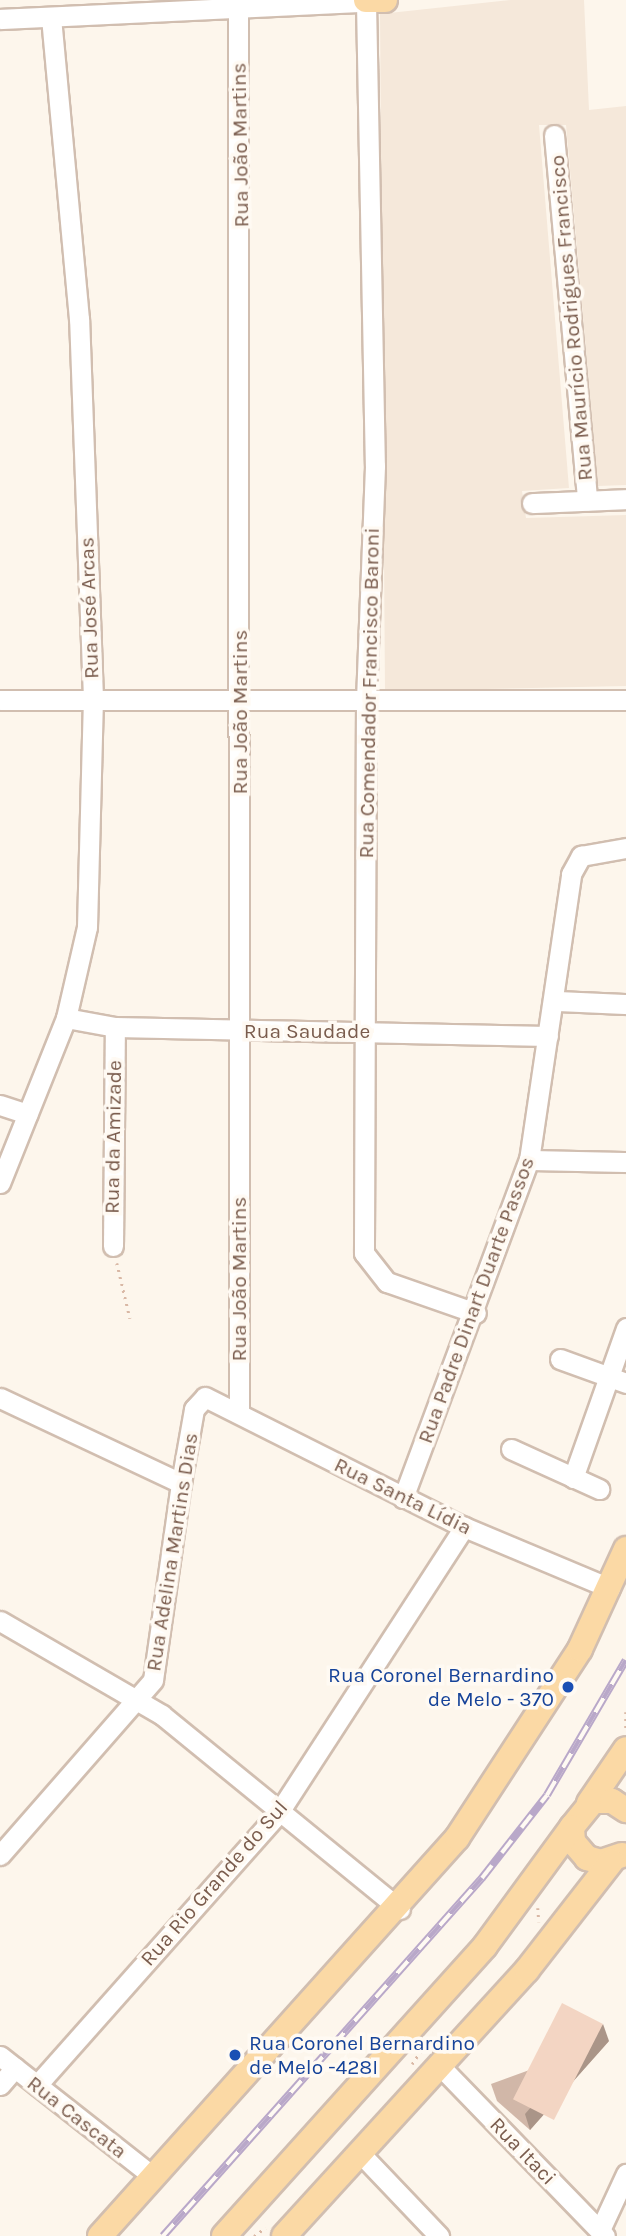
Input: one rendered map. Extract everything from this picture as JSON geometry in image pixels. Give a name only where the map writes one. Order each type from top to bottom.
[{"type":"main road","points":[[100,2236],[400,1909],[457,1838],[525,1737],[610,1588],[626,1549]]},
{"type":"main road","points":[[223,2236],[485,1945],[626,1749]]},
{"type":"main road","points":[[589,1803],[607,1800],[626,1810]]},
{"type":"main road","points":[[572,1827],[583,1855],[621,1857]]},
{"type":"main road","points":[[284,2236],[440,2066],[621,1857]]},
{"type":"street","points":[[0,19],[51,19],[138,8],[238,11],[373,1]]},
{"type":"street","name":"Rua Comendador Francisco Baroni","points":[[373,1],[375,466],[366,699],[367,1263],[387,1282],[476,1313]]},
{"type":"street","name":"Rua João Martins","points":[[238,11],[239,1413]]},
{"type":"street","name":"Rua José Arcas","points":[[0,1183],[66,1018],[87,927],[93,698],[79,319],[51,19]]},
{"type":"street","name":"Rua Maurício Rodrigues Francisco","points":[[554,135],[587,500]]},
{"type":"street","points":[[531,503],[626,499]]},
{"type":"street","points":[[0,700],[626,700]]},
{"type":"street","name":"Rua Padre Dinart Duarte Passos","points":[[403,1498],[476,1313],[529,1160],[556,1001],[575,863],[591,852],[626,848]]},
{"type":"street","points":[[556,1001],[626,1004]]},
{"type":"street","name":"Rua Saudade","points":[[66,1018],[115,1027],[548,1036]]},
{"type":"street","name":"Rua da Amizade","points":[[113,1246],[115,1027]]},
{"type":"street","points":[[0,1105],[27,1114]]},
{"type":"street","points":[[529,1160],[626,1162]]},
{"type":"street","points":[[573,1478],[617,1380],[626,1328]]},
{"type":"street","points":[[560,1359],[617,1380]]},
{"type":"street","name":"Rua Santa Lídia","points":[[200,1399],[210,1397],[403,1498],[464,1527],[610,1588]]},
{"type":"street","points":[[0,1398],[181,1483]]},
{"type":"street","name":"Rua Adelina Martins Dias","points":[[0,1855],[138,1702],[155,1669],[181,1483],[200,1399]]},
{"type":"street","points":[[511,1449],[599,1489]]},
{"type":"street","name":"Rua Rio Grande do Sul","points":[[37,2085],[279,1812],[464,1527]]},
{"type":"street","points":[[0,1620],[138,1702],[400,1909]]},
{"type":"street","points":[[0,2085],[8,2062]]},
{"type":"street","name":"Rua Cascata","points":[[8,2062],[154,2177]]},
{"type":"street","name":"Rua Itaci","points":[[440,2066],[603,2233]]},
{"type":"street","points":[[360,2153],[439,2236]]},
{"type":"street","points":[[603,2233],[626,2174]]},
{"type":"path","points":[[113,1246],[130,1318]]},
{"type":"path","points":[[626,1712],[622,1719],[626,1729]]},
{"type":"path","points":[[539,1895],[540,1929],[550,1921]]},
{"type":"shaded area","points":[[511,0],[584,0],[589,110],[626,106],[626,485],[598,486],[566,125],[539,125],[569,488],[522,491],[526,518],[626,515],[626,686],[385,691],[380,14]]},
{"type":"building","points":[[562,2003],[603,2024],[554,2120],[513,2099]]},
{"type":"railway","points":[[163,2236],[482,1878],[547,1795],[626,1660]]},
{"type":"place","name":"Rua Coronel Bernardino de Melo - 370","points":[[568,1687]]},
{"type":"place","name":"Rua Coronel Bernardino de Melo -428I","points":[[235,2055]]}]
